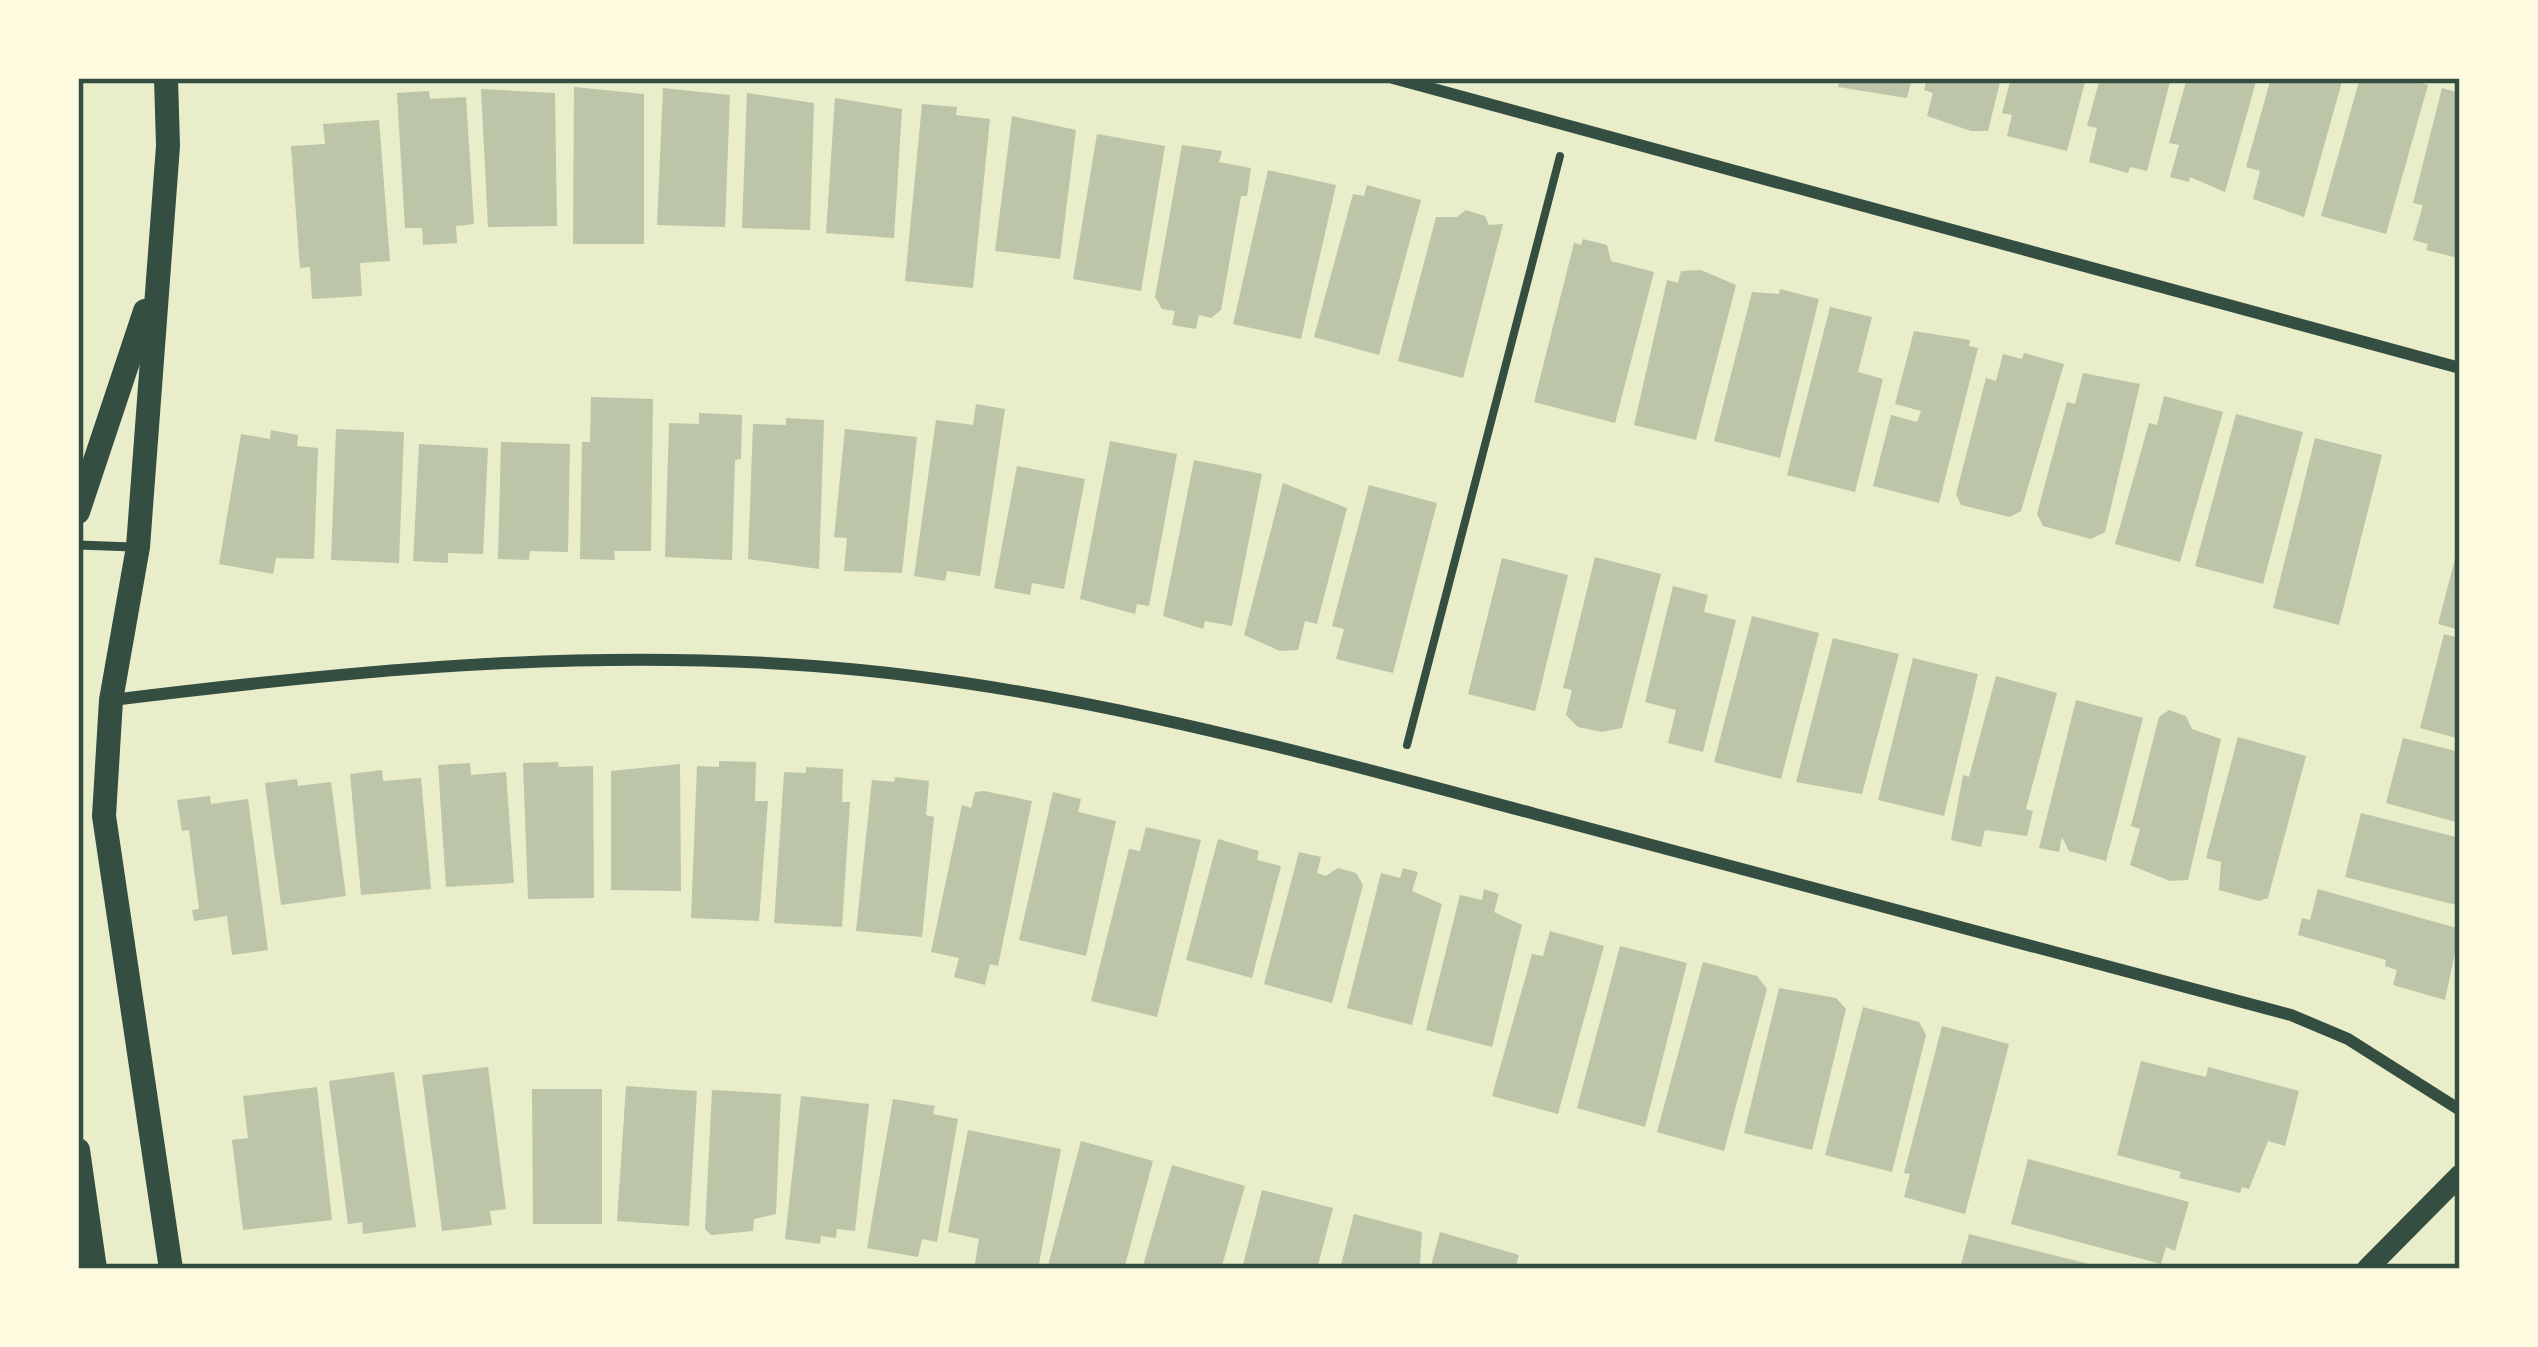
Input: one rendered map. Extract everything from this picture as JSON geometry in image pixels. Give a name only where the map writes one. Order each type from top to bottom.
[{"type":"main road","points":[[166,78],[168,146],[138,547],[111,700],[104,816],[171,1269]]},
{"type":"main road","points":[[78,512],[155,280]]},
{"type":"main road","points":[[78,1150],[95,1269]]},
{"type":"street","points":[[1393,78],[2460,368]]},
{"type":"street","points":[[111,700],[352,671],[508,660],[688,658],[818,666],[1079,703],[1398,778],[2291,1015],[2348,1039],[2460,1110]]},
{"type":"street","points":[[2368,1269],[2460,1175]]},
{"type":"lane","points":[[78,545],[138,547]]},
{"type":"path","points":[[1398,778],[1568,125]]},
{"type":"building","points":[[1841,78],[1912,78],[1907,98],[1838,87]]},
{"type":"building","points":[[1927,78],[2001,78],[1988,131],[1971,131],[1927,116],[1933,93],[1924,90]]},
{"type":"building","points":[[2011,78],[2086,78],[2067,151],[2007,136],[2012,115],[2002,113]]},
{"type":"building","points":[[2100,78],[2171,78],[2147,171],[2130,167],[2128,173],[2089,162],[2097,128],[2087,126]]},
{"type":"building","points":[[2187,78],[2257,78],[2225,192],[2190,177],[2189,182],[2170,177],[2179,145],[2169,143]]},
{"type":"building","points":[[2271,78],[2343,78],[2304,217],[2253,199],[2260,171],[2246,167]]},
{"type":"building","points":[[2360,78],[2404,78],[2428,85],[2386,234],[2321,216]]},
{"type":"building","points":[[574,87],[644,94],[644,244],[573,244]]},
{"type":"building","points":[[663,88],[730,95],[725,227],[657,225]]},
{"type":"building","points":[[2442,88],[2460,93],[2460,252],[2454,257],[2426,250],[2428,244],[2413,240],[2423,205],[2413,203]]},
{"type":"building","points":[[481,89],[555,93],[557,226],[488,227]]},
{"type":"building","points":[[429,91],[430,99],[466,97],[474,224],[456,226],[457,243],[423,245],[422,228],[405,228],[397,93]]},
{"type":"building","points":[[747,93],[814,103],[810,230],[742,228]]},
{"type":"building","points":[[835,98],[902,109],[894,238],[826,233]]},
{"type":"building","points":[[922,104],[957,107],[956,115],[990,119],[973,288],[905,281]]},
{"type":"building","points":[[1012,116],[1076,130],[1060,259],[995,251]]},
{"type":"building","points":[[379,120],[390,261],[360,263],[362,296],[312,299],[310,267],[300,268],[291,146],[325,144],[323,124]]},
{"type":"building","points":[[1097,134],[1165,146],[1141,291],[1073,279]]},
{"type":"building","points":[[1182,145],[1222,151],[1219,162],[1251,168],[1247,196],[1241,196],[1221,310],[1211,318],[1199,315],[1196,329],[1172,325],[1175,311],[1162,309],[1155,297]]},
{"type":"building","points":[[1268,170],[1336,185],[1301,339],[1233,324]]},
{"type":"building","points":[[1367,185],[1421,200],[1379,355],[1314,337],[1353,194],[1364,196]]},
{"type":"building","points":[[1466,210],[1485,216],[1489,225],[1503,224],[1463,378],[1398,361],[1436,217],[1457,217]]},
{"type":"building","points":[[1583,239],[1607,245],[1611,261],[1654,272],[1615,423],[1534,402],[1574,243],[1581,245]]},
{"type":"building","points":[[1701,270],[1736,285],[1696,440],[1634,425],[1667,280],[1678,283],[1681,271]]},
{"type":"building","points":[[1780,289],[1819,299],[1780,458],[1714,441],[1752,292],[1779,294]]},
{"type":"building","points":[[1830,307],[1872,317],[1858,372],[1883,379],[1855,492],[1787,475]]},
{"type":"building","points":[[1914,331],[1970,340],[1969,346],[1978,348],[1939,503],[1873,486],[1891,415],[1917,422],[1921,411],[1895,404]]},
{"type":"building","points":[[2024,353],[2064,364],[2021,511],[2010,517],[1961,505],[1956,494],[1986,378],[1996,381],[2003,354],[2022,359]]},
{"type":"building","points":[[2083,373],[2140,384],[2105,532],[2091,539],[2043,526],[2037,514],[2067,402],[2075,404]]},
{"type":"building","points":[[2164,396],[2223,412],[2180,562],[2115,544],[2149,423],[2157,425]]},
{"type":"building","points":[[591,397],[653,399],[651,551],[614,551],[615,560],[580,559],[582,442],[590,442]]},
{"type":"building","points":[[976,404],[1005,409],[980,576],[947,571],[945,581],[914,576],[936,420],[973,425]]},
{"type":"building","points":[[699,413],[742,415],[741,459],[735,460],[732,560],[665,557],[669,423],[699,424]]},
{"type":"building","points":[[2236,414],[2303,432],[2263,584],[2195,566]]},
{"type":"building","points":[[786,418],[824,420],[819,569],[748,559],[753,424],[786,425]]},
{"type":"building","points":[[336,429],[404,432],[399,563],[331,560]]},
{"type":"building","points":[[845,429],[917,437],[902,573],[844,571],[847,538],[834,537]]},
{"type":"building","points":[[271,430],[298,435],[297,446],[318,448],[314,559],[276,558],[273,574],[219,564],[241,434],[270,439]]},
{"type":"building","points":[[2315,438],[2382,455],[2339,625],[2273,608]]},
{"type":"building","points":[[1110,441],[1177,454],[1149,606],[1137,604],[1135,614],[1080,599]]},
{"type":"building","points":[[501,442],[570,444],[568,552],[530,551],[529,560],[498,559]]},
{"type":"building","points":[[419,444],[488,448],[483,554],[448,553],[448,563],[413,561]]},
{"type":"building","points":[[1194,460],[1262,474],[1232,626],[1205,621],[1203,629],[1163,616]]},
{"type":"building","points":[[1017,466],[1085,479],[1064,589],[1032,583],[1030,595],[994,588]]},
{"type":"building","points":[[1283,483],[1347,508],[1317,624],[1305,621],[1298,650],[1280,651],[1244,635]]},
{"type":"building","points":[[1369,485],[1437,503],[1393,673],[1336,659],[1344,629],[1332,626]]},
{"type":"building","points":[[2456,555],[2460,556],[2460,630],[2438,624]]},
{"type":"building","points":[[1595,557],[1661,574],[1622,728],[1602,732],[1578,727],[1566,715],[1572,690],[1563,688]]},
{"type":"building","points":[[1502,558],[1568,575],[1535,711],[1468,694]]},
{"type":"building","points":[[1673,586],[1708,595],[1704,612],[1736,620],[1703,752],[1668,743],[1676,710],[1645,702]]},
{"type":"building","points":[[1752,616],[1819,633],[1781,779],[1714,762]]},
{"type":"building","points":[[2444,634],[2460,638],[2460,739],[2420,728]]},
{"type":"building","points":[[1833,638],[1899,654],[1862,794],[1796,782]]},
{"type":"building","points":[[1913,658],[1978,674],[1944,816],[1878,800]]},
{"type":"building","points":[[1996,676],[2057,693],[2026,809],[2033,811],[2027,836],[1985,830],[1981,847],[1951,840],[1963,775],[1969,777]]},
{"type":"building","points":[[2076,700],[2143,718],[2106,861],[2069,851],[2062,837],[2059,852],[2039,848]]},
{"type":"building","points":[[2169,710],[2186,716],[2192,729],[2221,739],[2188,880],[2170,881],[2130,865],[2140,829],[2131,826],[2159,717]]},
{"type":"building","points":[[2238,737],[2306,756],[2268,898],[2259,901],[2219,890],[2221,862],[2206,858]]},
{"type":"building","points":[[2403,738],[2460,752],[2460,823],[2386,803]]},
{"type":"building","points":[[719,761],[756,762],[755,801],[768,801],[759,921],[691,918],[697,766],[719,767]]},
{"type":"building","points":[[558,762],[559,767],[593,766],[594,898],[528,899],[523,763]]},
{"type":"building","points":[[470,763],[471,775],[506,772],[514,883],[446,887],[438,765]]},
{"type":"building","points":[[680,764],[681,891],[611,890],[611,771]]},
{"type":"building","points":[[806,767],[843,769],[842,802],[850,802],[842,927],[774,923],[784,772],[806,773]]},
{"type":"building","points":[[382,770],[383,781],[421,778],[431,889],[361,895],[350,774]]},
{"type":"building","points":[[895,777],[929,781],[926,815],[934,817],[922,937],[856,931],[872,780],[894,782]]},
{"type":"building","points":[[297,779],[298,786],[331,782],[346,896],[281,905],[265,783]]},
{"type":"building","points":[[975,792],[1032,801],[998,966],[990,964],[985,985],[954,977],[959,958],[931,952],[962,805],[971,808]]},
{"type":"building","points":[[1053,792],[1081,799],[1078,812],[1116,821],[1086,956],[1019,940]]},
{"type":"building","points":[[210,796],[211,804],[248,799],[268,950],[232,955],[227,916],[194,921],[192,910],[199,909],[189,830],[182,831],[177,800]]},
{"type":"building","points":[[2361,813],[2460,838],[2460,906],[2345,877]]},
{"type":"building","points":[[1146,827],[1201,840],[1157,1017],[1091,1001],[1129,849],[1140,851]]},
{"type":"building","points":[[1218,839],[1259,851],[1257,860],[1281,866],[1252,978],[1186,960]]},
{"type":"building","points":[[1299,852],[1321,857],[1317,873],[1326,876],[1338,868],[1356,873],[1363,885],[1332,1003],[1264,984]]},
{"type":"building","points":[[1403,868],[1418,872],[1412,891],[1442,904],[1412,1025],[1347,1008],[1381,873],[1400,878]]},
{"type":"building","points":[[1484,889],[1499,894],[1494,912],[1522,925],[1492,1047],[1426,1030],[1460,895],[1482,900]]},
{"type":"building","points":[[2318,889],[2460,929],[2445,1000],[2393,985],[2397,970],[2385,966],[2386,960],[2298,935],[2302,918],[2310,920]]},
{"type":"building","points":[[1550,931],[1604,946],[1558,1114],[1492,1096],[1532,954],[1543,956]]},
{"type":"building","points":[[1620,946],[1687,963],[1645,1127],[1577,1108]]},
{"type":"building","points":[[1703,962],[1757,976],[1767,989],[1724,1151],[1657,1132]]},
{"type":"building","points":[[1779,988],[1836,998],[1846,1009],[1812,1150],[1744,1133]]},
{"type":"building","points":[[1863,1007],[1919,1022],[1926,1035],[1892,1172],[1825,1155]]},
{"type":"building","points":[[1942,1026],[2009,1044],[1965,1214],[1904,1197],[1910,1174],[1904,1173]]},
{"type":"building","points":[[2141,1061],[2206,1077],[2208,1067],[2299,1091],[2285,1146],[2268,1141],[2249,1189],[2242,1187],[2240,1193],[2179,1178],[2181,1172],[2117,1155]]},
{"type":"building","points":[[488,1067],[506,1209],[490,1211],[492,1225],[442,1231],[422,1075]]},
{"type":"building","points":[[394,1072],[416,1227],[363,1234],[362,1222],[348,1224],[329,1081]]},
{"type":"building","points":[[626,1086],[697,1091],[689,1226],[617,1221]]},
{"type":"building","points":[[317,1087],[332,1220],[243,1230],[232,1140],[248,1138],[243,1096]]},
{"type":"building","points":[[532,1089],[602,1089],[602,1224],[533,1224]]},
{"type":"building","points":[[712,1090],[781,1094],[776,1214],[754,1219],[753,1231],[711,1235],[705,1229]]},
{"type":"building","points":[[801,1096],[869,1104],[855,1231],[837,1229],[836,1238],[821,1236],[820,1244],[785,1239]]},
{"type":"building","points":[[893,1099],[935,1106],[933,1114],[958,1119],[937,1242],[922,1239],[918,1257],[867,1248]]},
{"type":"building","points":[[968,1130],[1061,1149],[1038,1269],[974,1269],[979,1239],[948,1232]]},
{"type":"building","points":[[1081,1141],[1153,1161],[1124,1269],[1047,1269]]},
{"type":"building","points":[[2028,1159],[2189,1202],[2175,1251],[2166,1247],[2161,1264],[2011,1224]]},
{"type":"building","points":[[1172,1165],[1245,1186],[1221,1269],[1142,1269]]},
{"type":"building","points":[[1262,1190],[1333,1208],[1317,1269],[1242,1269]]},
{"type":"building","points":[[1354,1214],[1422,1232],[1420,1263],[1413,1269],[1340,1269]]},
{"type":"building","points":[[1440,1232],[1519,1255],[1515,1269],[1430,1269]]},
{"type":"building","points":[[1969,1234],[2101,1267],[2101,1269],[1960,1269]]}]
